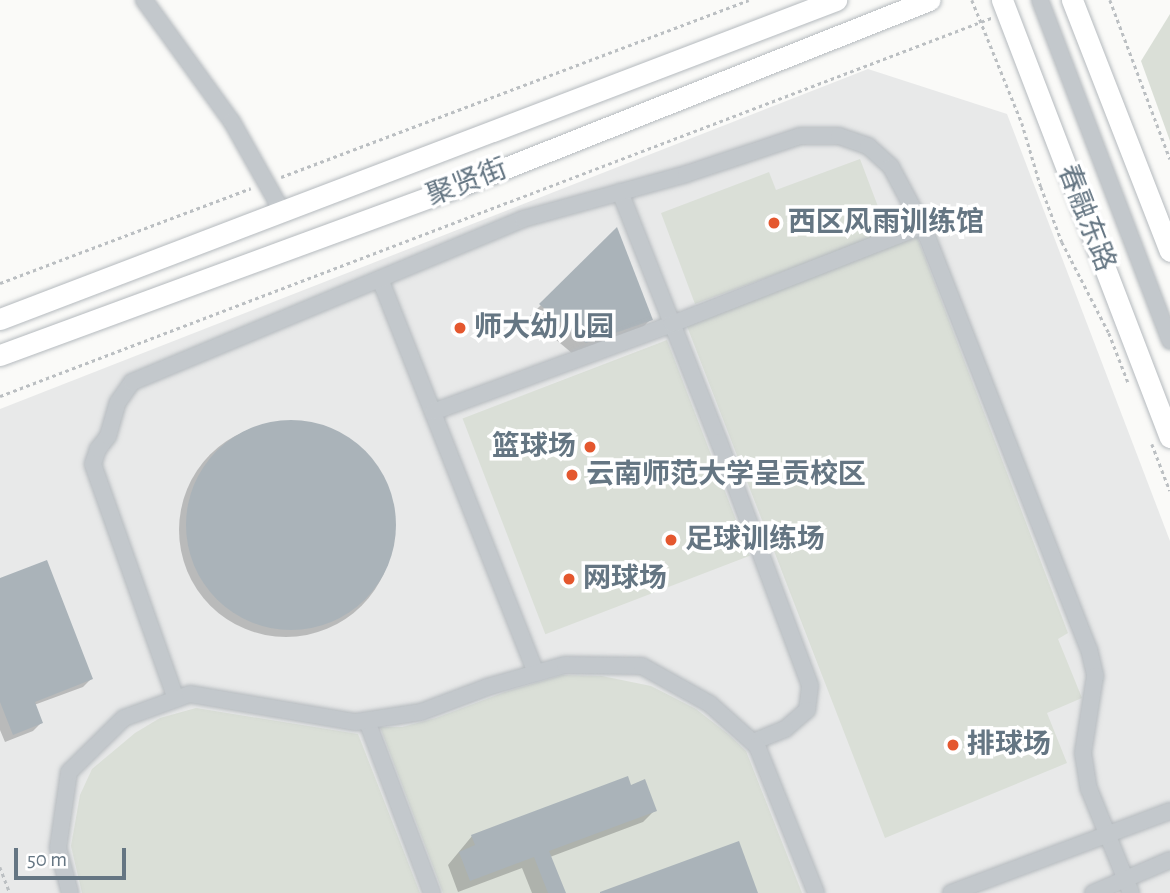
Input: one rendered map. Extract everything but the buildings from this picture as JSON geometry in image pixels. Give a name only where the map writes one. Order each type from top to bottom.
[{"type":"main road","name":"聚贤街","points":[[0,319],[836,0]]},
{"type":"main road","name":"聚贤街","points":[[0,355],[460,186],[929,0]]},
{"type":"main road","points":[[1072,0],[1170,251]]},
{"type":"main road","name":"春融东路","points":[[1005,6],[1161,439]]},
{"type":"street","points":[[144,0],[232,122],[283,213]]},
{"type":"street","points":[[1040,0],[1170,341]]},
{"type":"street","points":[[176,699],[93,464],[97,449],[108,436],[118,401],[132,383],[523,219],[800,136],[839,136],[868,146],[891,167],[922,226],[1089,649],[1094,676],[1083,753],[1089,789],[1129,887]]},
{"type":"street","points":[[620,192],[810,686],[807,710],[785,729],[752,742]]},
{"type":"street","points":[[433,412],[672,324],[922,226]]},
{"type":"street","points":[[380,279],[536,673]]},
{"type":"street","points":[[70,893],[58,848],[69,772],[124,718],[190,694],[356,722],[367,721],[421,712],[565,665],[642,666],[710,704],[757,746],[816,893]]},
{"type":"street","points":[[367,721],[432,893]]},
{"type":"street","points":[[951,893],[1170,811]]},
{"type":"street","points":[[1093,893],[1129,887],[1170,860]]},
{"type":"path","points":[[0,283],[749,0]]},
{"type":"path","points":[[972,0],[983,22],[1062,242],[1109,333],[1132,393]]},
{"type":"path","points":[[1110,0],[1170,159]]},
{"type":"path","points":[[0,396],[983,22],[1005,6]]},
{"type":"path","points":[[1161,439],[1170,491]]},
{"type":"path","points":[[0,867],[10,893]]},
{"type":"shaded area","points":[[1170,14],[1170,141],[1141,61]]},
{"type":"shaded area","name":"云南师范大学呈贡校区","points":[[868,69],[1007,114],[1170,541],[1170,893],[0,893],[0,409]]},
{"type":"shaded area","name":"西区风雨训练馆","points":[[860,159],[888,233],[695,304],[661,213],[769,172],[776,190]]},
{"type":"shaded area","points":[[916,234],[1068,633],[1058,639],[1082,698],[1047,713],[1067,763],[885,838],[685,321]]},
{"type":"shaded area","name":"篮球场","points":[[667,340],[750,556],[545,634],[463,418]]},
{"type":"shaded area","points":[[563,675],[602,676],[651,686],[696,709],[728,734],[746,751],[802,893],[443,893],[380,727],[402,727],[436,718],[505,692]]},
{"type":"shaded area","points":[[196,708],[358,734],[420,893],[82,893],[71,846],[80,795],[92,769],[135,733],[160,718]]},
{"type":"place","name":"西区风雨训练馆","points":[[774,223]]},
{"type":"place","name":"师大幼儿园","points":[[460,328]]},
{"type":"place","name":"篮球场","points":[[590,447]]},
{"type":"place","name":"云南师范大学呈贡校区","points":[[572,475]]},
{"type":"place","name":"足球训练场","points":[[671,540]]},
{"type":"place","name":"网球场","points":[[569,579]]},
{"type":"place","name":"排球场","points":[[953,745]]}]
